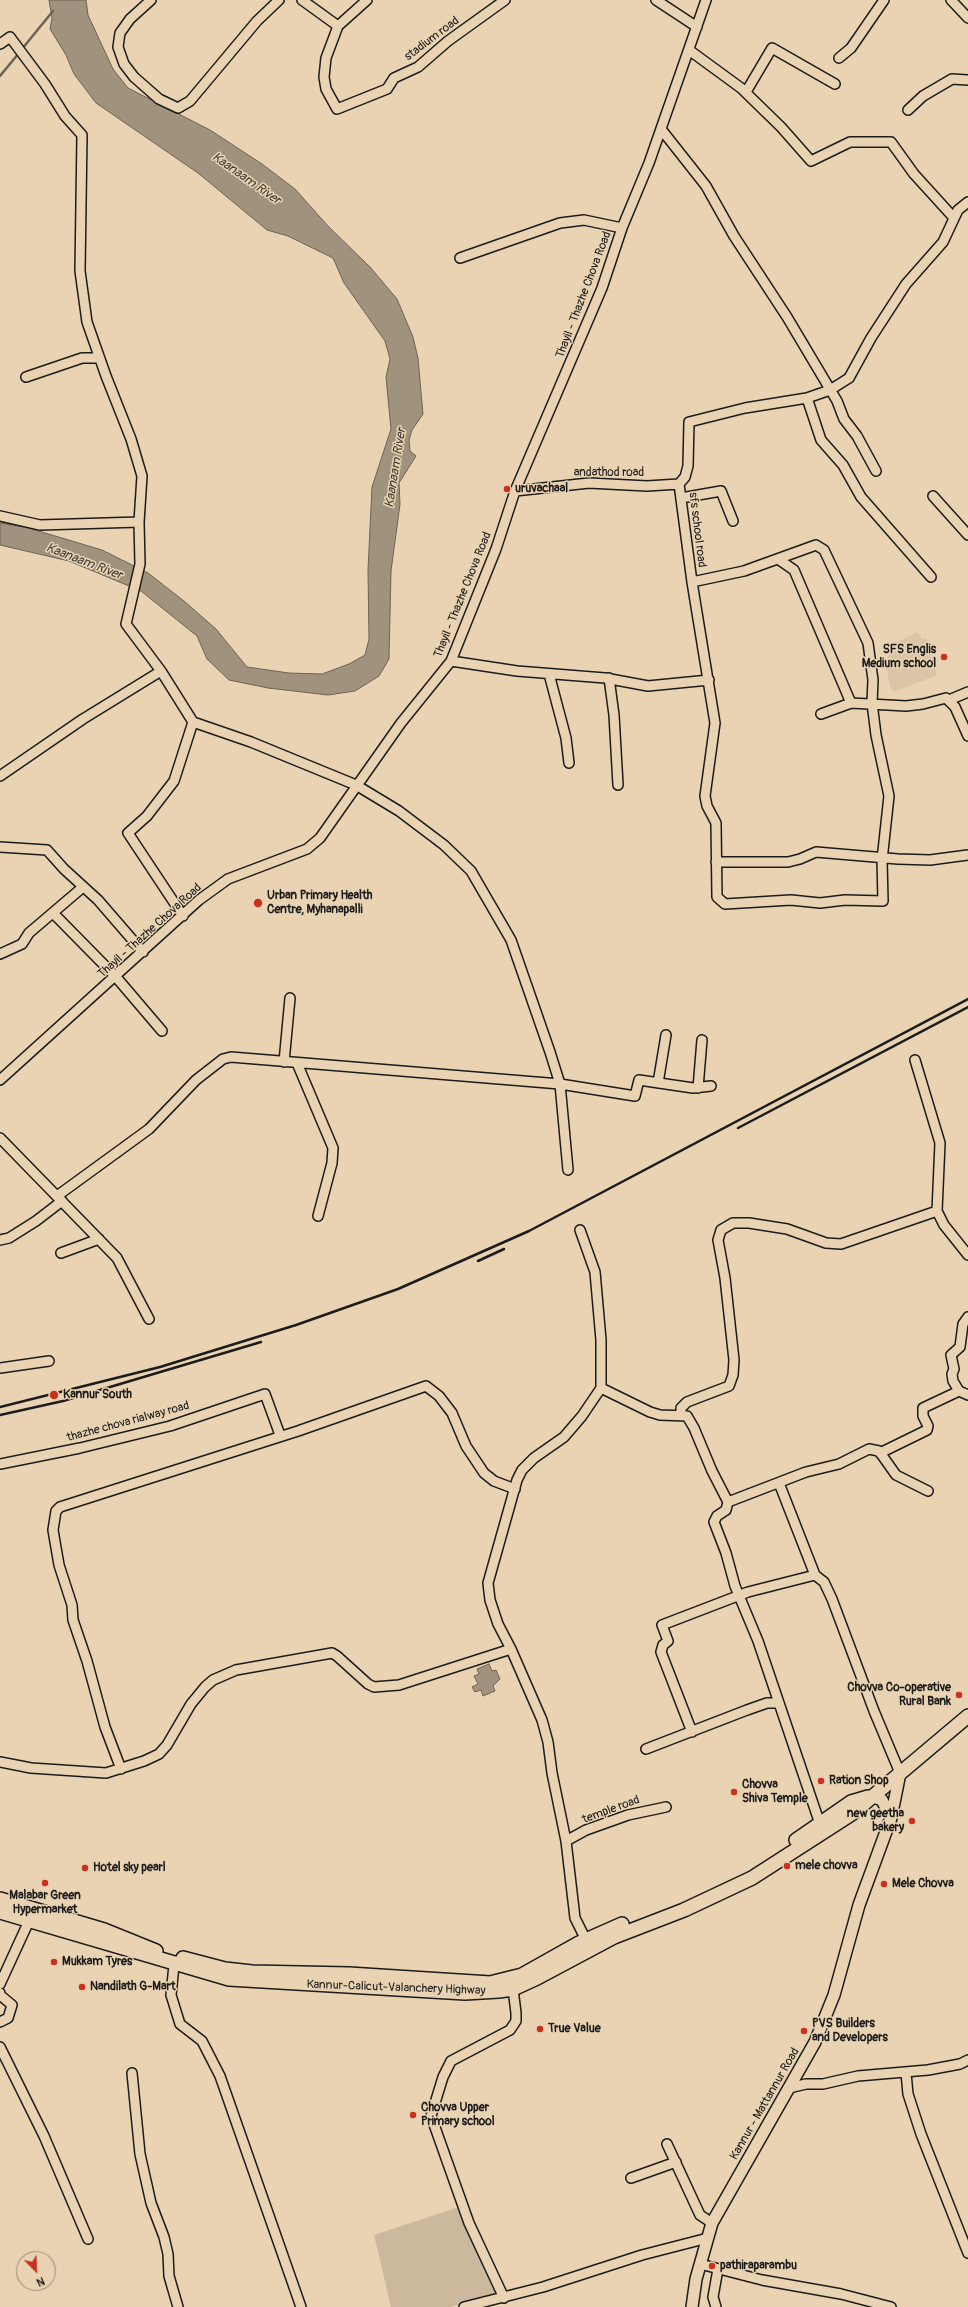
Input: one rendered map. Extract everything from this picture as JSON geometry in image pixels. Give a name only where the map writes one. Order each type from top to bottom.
[{"type":"highway","name":"Kannur-Calicut-Valanchery Highway","points":[[0,1899],[104,1930],[157,1952],[225,1969],[252,1972],[349,1974],[490,1983],[522,1974],[588,1944],[614,1937],[690,1906],[752,1878],[822,1829],[853,1813],[871,1796],[968,1716]]},
{"type":"highway","name":"Kannur-Calicut-Valanchery Highway","points":[[0,1912],[229,1979],[277,1984],[465,1993],[499,1992],[513,1989],[537,1978],[588,1944]]},
{"type":"main road","name":"Kannur - Mattannur Road","points":[[692,2307],[700,2264],[712,2222],[815,2042],[834,1995],[858,1911],[891,1818],[900,1773]]},
{"type":"main road","points":[[871,1796],[882,1800],[891,1818]]},
{"type":"street","points":[[151,0],[130,19],[120,33],[118,47],[120,54],[134,77],[159,99],[178,108],[190,101],[257,21],[279,0]]},
{"type":"street","points":[[302,0],[338,26]]},
{"type":"street","name":"stadium road","points":[[367,0],[338,26],[326,58],[324,77],[326,89],[337,109],[388,89],[394,78],[418,67],[448,41],[505,0]]},
{"type":"street","points":[[656,0],[697,27]]},
{"type":"street","name":"Thayil - Thazhe Chova Road","points":[[0,1080],[200,900],[228,879],[307,849],[320,838],[401,723],[451,661],[496,548],[515,491],[602,288],[622,228],[661,129],[706,0]]},
{"type":"street","points":[[839,58],[851,48],[884,0]]},
{"type":"street","points":[[951,0],[968,18]]},
{"type":"street","points":[[0,44],[10,37],[65,116],[82,135],[80,271],[87,322],[99,358],[132,439],[142,476],[139,522],[140,564],[126,624],[161,671],[193,722],[251,742],[356,785],[399,812],[444,845],[471,871],[511,940],[560,1084],[568,1170]]},
{"type":"street","points":[[746,92],[772,48],[835,84]]},
{"type":"street","points":[[689,50],[746,92],[781,126],[811,161],[850,142],[891,142],[914,174],[954,218]]},
{"type":"street","points":[[908,110],[923,96],[952,79],[968,80]]},
{"type":"street","points":[[661,129],[706,186],[734,236],[787,317],[838,401],[844,419],[857,436],[876,471]]},
{"type":"street","points":[[931,577],[861,497],[843,465],[820,440],[807,398],[830,390],[849,378],[871,338],[906,284],[943,242],[958,210],[968,202]]},
{"type":"street","points":[[460,258],[560,223],[584,220],[622,228]]},
{"type":"street","points":[[26,377],[82,358],[99,358]]},
{"type":"street","name":"sfs school road","points":[[807,398],[745,408],[689,422],[688,466],[685,477],[679,484],[692,582],[744,571],[816,545],[824,550],[868,643],[873,680],[872,703]]},
{"type":"street","name":"andathod road","points":[[515,491],[589,483],[647,486],[679,484]]},
{"type":"street","points":[[681,498],[721,491],[733,521]]},
{"type":"street","points":[[933,496],[965,525],[968,535]]},
{"type":"street","points":[[0,516],[40,524],[139,522]]},
{"type":"street","points":[[778,559],[794,570],[851,703]]},
{"type":"street","points":[[692,582],[715,723],[707,771],[705,796],[707,806],[716,823],[717,897],[724,904],[791,900],[820,903],[845,900],[883,901],[882,857],[889,796],[876,735],[872,703]]},
{"type":"street","points":[[451,661],[549,674],[554,673],[609,678],[648,686],[708,680]]},
{"type":"street","points":[[0,776],[83,719],[161,671]]},
{"type":"street","points":[[549,674],[566,738],[569,763]]},
{"type":"street","points":[[609,678],[614,715],[618,784]]},
{"type":"street","points":[[949,700],[968,692]]},
{"type":"street","points":[[821,714],[851,703],[906,706],[923,704],[946,698],[955,707],[968,736]]},
{"type":"street","points":[[183,916],[128,833],[147,816],[174,781],[193,722]]},
{"type":"street","points":[[0,846],[47,850],[83,887],[98,900],[143,952]]},
{"type":"street","points":[[716,862],[788,862],[800,860],[816,852],[930,860],[968,855]]},
{"type":"street","points":[[0,954],[22,944],[29,933],[83,887]]},
{"type":"street","points":[[53,913],[116,977],[162,1031]]},
{"type":"street","points":[[284,1062],[290,998]]},
{"type":"street","points":[[658,1083],[666,1035]]},
{"type":"street","points":[[698,1088],[702,1040]]},
{"type":"street","points":[[0,1240],[9,1238],[36,1221],[60,1199],[149,1128],[196,1080],[223,1059],[231,1057],[297,1064],[560,1084],[635,1096],[639,1080],[698,1088],[711,1086]]},
{"type":"street","points":[[915,1060],[940,1143],[937,1211],[944,1226],[968,1255]]},
{"type":"street","points":[[297,1064],[333,1148],[332,1163],[318,1216]]},
{"type":"street","points":[[0,1138],[117,1258],[148,1319]]},
{"type":"street","points":[[681,1415],[681,1408],[687,1402],[729,1386],[733,1375],[734,1360],[725,1278],[718,1240],[721,1230],[733,1223],[749,1223],[787,1229],[826,1243],[841,1244],[937,1211]]},
{"type":"street","points":[[580,1230],[595,1272],[601,1340],[601,1388],[582,1416],[564,1437],[534,1458],[522,1470],[515,1489],[488,1583],[490,1600],[498,1624],[511,1649],[542,1720],[550,1752],[552,1773],[566,1841],[575,1918],[588,1944]]},
{"type":"street","points":[[61,1253],[99,1239]]},
{"type":"street","points":[[968,1317],[963,1324],[960,1347],[951,1355],[954,1369],[952,1374],[953,1381],[959,1391],[968,1395]]},
{"type":"street","points":[[0,1368],[49,1360]]},
{"type":"street","points":[[121,1769],[105,1727],[87,1661],[73,1620],[72,1605],[53,1530],[56,1511],[87,1498],[280,1436],[426,1386],[438,1396],[452,1413],[466,1446],[484,1473],[494,1481],[515,1489]]},
{"type":"street","points":[[601,1388],[650,1412],[660,1415],[686,1416],[690,1421],[728,1502],[726,1510],[717,1516],[714,1522],[739,1595],[758,1641],[822,1829]]},
{"type":"street","points":[[880,1453],[926,1430],[928,1426],[923,1416],[923,1408],[959,1391]]},
{"type":"street","name":"thazhe chova rialway road","points":[[0,1464],[80,1448],[170,1426],[265,1394],[280,1436]]},
{"type":"street","points":[[728,1502],[760,1488],[779,1483],[806,1472],[839,1464],[869,1449],[879,1451],[896,1475],[928,1491]]},
{"type":"street","points":[[779,1483],[815,1575],[824,1582],[832,1599],[874,1711],[900,1773]]},
{"type":"street","points":[[692,1732],[661,1652],[663,1645],[668,1641],[662,1625],[739,1595],[815,1575]]},
{"type":"street","points":[[0,1762],[31,1768],[84,1773],[106,1773],[121,1769],[159,1754],[167,1745],[190,1704],[205,1687],[213,1680],[236,1670],[332,1653],[368,1684],[374,1687],[399,1685],[511,1649]]},
{"type":"street","points":[[646,1749],[767,1703],[778,1703]]},
{"type":"street","name":"temple road","points":[[566,1841],[595,1826],[628,1815],[666,1807]]},
{"type":"street","points":[[0,1984],[29,1921]]},
{"type":"street","points":[[174,1964],[171,1995],[180,2024],[202,2041],[220,2076],[301,2307]]},
{"type":"street","points":[[504,2298],[469,2223],[431,2116],[442,2077],[451,2061],[510,2030],[516,2021],[513,1989]]},
{"type":"street","points":[[0,1993],[12,2005],[8,2018],[0,2022]]},
{"type":"street","points":[[0,2047],[44,2136],[88,2239]]},
{"type":"street","points":[[789,2088],[806,2084],[823,2084],[858,2076],[906,2073],[960,2064],[968,2060]]},
{"type":"street","points":[[132,2073],[140,2154],[151,2203],[164,2237],[168,2254],[169,2276],[178,2307]]},
{"type":"street","points":[[906,2073],[908,2094],[921,2134],[968,2253]]},
{"type":"street","points":[[667,2144],[700,2215],[712,2222]]},
{"type":"street","points":[[631,2178],[676,2162]]},
{"type":"street","points":[[465,2307],[504,2298],[642,2255],[708,2238]]},
{"type":"street","points":[[700,2264],[780,2284],[841,2294],[891,2307]]},
{"type":"street","points":[[716,2307],[713,2297],[718,2269]]},
{"type":"shaded area","points":[[915,633],[919,634],[922,639],[926,638],[937,675],[894,692],[890,686],[887,671],[888,647]]},
{"type":"shaded area","points":[[459,2207],[496,2294],[451,2307],[391,2307],[374,2235]]},
{"type":"water","name":"Kaanaam River","points":[[49,0],[86,0],[88,15],[113,69],[128,88],[210,130],[262,164],[295,189],[328,226],[370,267],[397,299],[413,337],[418,358],[423,414],[412,430],[409,440],[410,451],[416,456],[399,483],[400,504],[391,571],[389,659],[379,676],[355,691],[328,695],[268,688],[229,680],[207,659],[197,636],[141,591],[69,561],[0,545],[0,523],[25,527],[102,550],[148,573],[184,601],[216,629],[247,667],[289,673],[322,674],[349,664],[365,655],[369,639],[368,570],[372,487],[391,429],[386,377],[390,359],[385,341],[344,283],[333,258],[288,236],[267,230],[198,173],[96,103],[74,74],[66,55],[50,29],[52,18]]},
{"type":"water","points":[[489,1664],[492,1671],[496,1670],[500,1679],[493,1686],[495,1691],[483,1696],[481,1690],[475,1692],[472,1687],[478,1684],[474,1676],[479,1674],[477,1669]]},
{"type":"waterway","points":[[22,49],[53,11]]},
{"type":"waterway","points":[[0,76],[19,53]]},
{"type":"railway","points":[[0,1407],[160,1367],[296,1325],[398,1289],[529,1231],[968,999]]},
{"type":"railway","points":[[738,1128],[968,1007]]},
{"type":"railway","points":[[478,1261],[504,1249]]},
{"type":"railway","points":[[0,1415],[63,1401],[261,1342]]},
{"type":"place","name":"uruvachaal","points":[[507,489]]},
{"type":"place","name":"SFS Englis Medium school","points":[[944,657]]},
{"type":"place","name":"Urban Primary Health Centre, Myhanapalli","points":[[258,903]]},
{"type":"place","name":"Kannur South","points":[[54,1395]]},
{"type":"place","name":"Chovva Co-operative Rural Bank","points":[[959,1695]]},
{"type":"place","name":"Ration Shop","points":[[821,1781]]},
{"type":"place","name":"Chovva Shiva Temple","points":[[734,1792]]},
{"type":"place","name":"new geetha bakery","points":[[912,1821]]},
{"type":"place","name":"mele chovva","points":[[787,1866]]},
{"type":"place","name":"Hotel sky pearl","points":[[85,1868]]},
{"type":"place","name":"Malabar Green Hypermarket","points":[[45,1883]]},
{"type":"place","name":"Mele Chovva","points":[[884,1884]]},
{"type":"place","name":"Mukkam Tyres","points":[[54,1962]]},
{"type":"place","name":"Nandilath G-Mart","points":[[82,1987]]},
{"type":"place","name":"True Value","points":[[540,2029]]},
{"type":"place","name":"PVS Builders and Developers","points":[[804,2031]]},
{"type":"place","name":"Chovva Upper Primary school","points":[[413,2115]]},
{"type":"place","name":"pathiraparambu","points":[[712,2266]]}]
